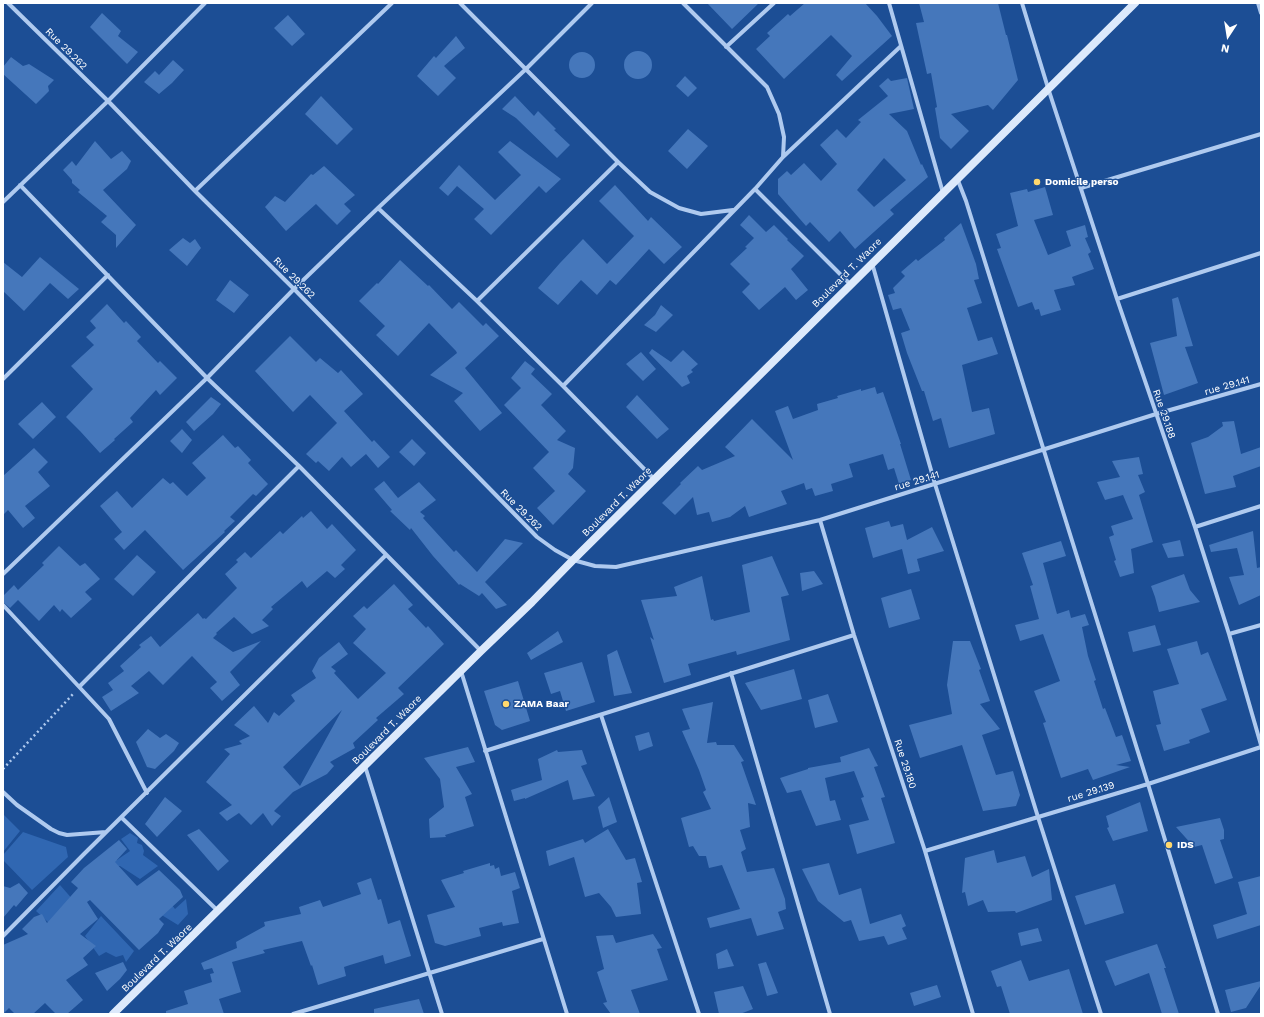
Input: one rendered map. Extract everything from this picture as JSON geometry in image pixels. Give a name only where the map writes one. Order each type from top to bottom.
[{"type":"street","name":"Rue 29.262","points":[[8,3],[108,101],[537,537],[555,550],[573,560]]},
{"type":"street","points":[[3,202],[108,101],[205,3]]},
{"type":"street","points":[[195,191],[392,3]]},
{"type":"street","points":[[460,3],[618,162],[650,192],[679,208],[701,214],[734,210]]},
{"type":"street","points":[[3,574],[207,378],[294,289],[378,208],[526,70],[592,3]]},
{"type":"street","points":[[683,3],[767,87],[779,114],[784,137],[783,158]]},
{"type":"street","points":[[726,47],[774,3]]},
{"type":"street","points":[[889,3],[943,193]]},
{"type":"street","name":"Rue 29.188","points":[[1022,3],[1080,188],[1195,527],[1229,634],[1261,746]]},
{"type":"street","name":"Boulevard T. Waore","points":[[113,1014],[461,670],[532,602],[850,284],[1135,3]]},
{"type":"street","points":[[1258,3],[1261,14]]},
{"type":"street","points":[[564,386],[755,189],[783,158],[901,46]]},
{"type":"street","points":[[1080,188],[1261,134]]},
{"type":"street","points":[[477,301],[618,162]]},
{"type":"street","points":[[957,178],[1148,784],[1218,1014]]},
{"type":"street","points":[[20,185],[207,378],[299,466],[481,651]]},
{"type":"street","points":[[755,189],[850,284]]},
{"type":"street","points":[[378,208],[477,301],[564,386],[654,480]]},
{"type":"street","points":[[1117,299],[1261,253]]},
{"type":"street","points":[[872,263],[935,484],[1038,817],[1101,1014]]},
{"type":"street","points":[[3,379],[108,275]]},
{"type":"street","name":"rue 29.141","points":[[573,560],[595,566],[616,567],[820,520],[1156,414],[1261,384]]},
{"type":"street","points":[[80,686],[299,466]]},
{"type":"street","points":[[1195,527],[1261,506]]},
{"type":"street","name":"Rue 29.180","points":[[820,520],[854,635],[925,851],[973,1014]]},
{"type":"street","points":[[3,936],[386,555]]},
{"type":"street","points":[[3,605],[80,686],[109,719],[147,793]]},
{"type":"street","points":[[1229,634],[1261,624]]},
{"type":"street","points":[[486,751],[854,635]]},
{"type":"street","points":[[461,670],[567,1014]]},
{"type":"street","points":[[732,673],[830,1014]]},
{"type":"street","points":[[601,715],[699,1014]]},
{"type":"street","name":"rue 29.139","points":[[925,851],[1148,784],[1261,746]]},
{"type":"street","points":[[365,765],[442,1014]]},
{"type":"street","points":[[3,792],[23,809],[59,833],[67,835],[107,832]]},
{"type":"street","points":[[122,818],[218,911]]},
{"type":"street","points":[[293,1014],[543,939]]},
{"type":"street","points":[[312,1008],[314,1014]]},
{"type":"path","points":[[3,769],[80,686]]},
{"type":"shaded area","points":[[3,814],[20,831],[3,852]]},
{"type":"shaded area","points":[[23,832],[66,847],[68,857],[32,890],[3,860],[3,855]]},
{"type":"shaded area","points":[[130,833],[138,838],[137,843],[142,845],[144,851],[143,855],[158,866],[140,879],[120,866],[115,866],[114,859],[117,860],[130,851],[121,839]]},
{"type":"shaded area","points":[[60,885],[74,901],[50,924],[36,911]]},
{"type":"shaded area","points":[[186,899],[188,914],[178,925],[160,914],[168,900],[175,909]]},
{"type":"shaded area","points":[[101,916],[134,951],[126,962],[123,955],[116,957],[106,952],[99,956],[85,936]]},
{"type":"building","points":[[707,3],[759,3],[732,29]]},
{"type":"building","points":[[805,3],[865,3],[892,36],[842,81],[836,75],[852,56],[831,35],[784,79],[756,49],[770,36],[767,33],[788,14],[790,16]]},
{"type":"building","points":[[919,3],[998,3],[1018,80],[993,110],[988,105],[951,114],[969,131],[951,149],[940,138],[935,108],[937,107],[931,73],[927,74],[916,23],[924,22]]},
{"type":"building","points":[[102,13],[121,31],[118,36],[138,52],[127,64],[90,27]]},
{"type":"building","points":[[288,15],[305,34],[292,46],[274,28]]},
{"type":"building","points":[[456,36],[465,48],[444,66],[456,78],[438,96],[417,76],[434,56],[436,58]]},
{"type":"building","points":[[638,51],[648,55],[652,65],[648,75],[638,79],[628,75],[624,65],[628,55]]},
{"type":"building","points":[[582,52],[591,56],[595,65],[591,74],[582,78],[573,74],[569,65],[573,56]]},
{"type":"building","points":[[11,57],[23,66],[29,64],[54,80],[48,86],[49,91],[36,104],[3,74],[3,67]]},
{"type":"building","points":[[173,60],[184,70],[159,94],[144,82],[155,71],[159,75]]},
{"type":"building","points":[[685,76],[697,88],[688,97],[676,86]]},
{"type":"building","points":[[888,78],[891,81],[907,78],[914,109],[889,114],[907,131],[921,165],[922,164],[928,177],[890,210],[894,214],[855,249],[840,231],[829,242],[810,222],[806,226],[778,194],[778,179],[787,171],[791,175],[804,163],[821,181],[837,164],[820,145],[837,129],[846,138],[861,122],[858,120],[888,96],[879,86]],"holes":[[[884,158],[906,180],[874,207],[857,190]]]},
{"type":"building","points":[[321,96],[353,129],[337,145],[305,114]]},
{"type":"building","points":[[515,96],[534,116],[538,111],[556,129],[554,130],[570,145],[557,158],[516,118],[502,109]]},
{"type":"building","points":[[688,129],[708,146],[687,169],[668,151]]},
{"type":"building","points":[[95,141],[111,159],[122,151],[131,161],[127,169],[103,190],[136,225],[116,248],[116,235],[101,222],[107,216],[78,192],[80,190],[72,183],[72,180],[63,170],[72,161],[76,166]]},
{"type":"building","points":[[510,141],[561,179],[546,193],[539,186],[491,235],[474,219],[484,209],[457,186],[448,196],[439,188],[459,165],[495,200],[521,175],[498,152]]},
{"type":"building","points":[[324,166],[355,195],[344,204],[351,211],[337,225],[316,204],[286,231],[265,207],[275,196],[285,202],[311,174],[313,175]]},
{"type":"building","points":[[615,185],[648,221],[651,217],[682,247],[664,264],[649,249],[616,285],[610,280],[597,295],[581,280],[558,305],[538,288],[583,239],[607,264],[634,236],[599,201]]},
{"type":"building","points":[[1045,187],[1053,215],[1034,220],[1048,255],[1071,246],[1066,231],[1085,225],[1088,237],[1085,238],[1091,252],[1088,254],[1094,269],[1072,277],[1075,285],[1054,290],[1061,310],[1041,316],[1039,309],[1035,310],[1032,302],[1018,307],[997,249],[1001,248],[996,234],[1018,226],[1010,193],[1027,189],[1028,192]]},
{"type":"building","points":[[749,215],[766,232],[774,225],[804,256],[791,269],[808,290],[796,300],[785,287],[759,310],[742,292],[750,284],[730,264],[747,248],[745,247],[754,238],[740,225]]},
{"type":"building","points":[[961,223],[976,264],[979,279],[974,280],[982,303],[967,308],[978,341],[992,337],[998,354],[962,365],[972,412],[989,408],[995,434],[949,448],[941,418],[933,421],[924,391],[922,391],[907,353],[901,333],[910,330],[901,308],[893,310],[888,295],[895,293],[893,288],[905,276],[901,272],[916,259],[918,261],[945,240],[944,238]]},
{"type":"building","points":[[183,238],[190,243],[195,239],[201,248],[187,266],[169,250]]},
{"type":"building","points":[[40,257],[79,289],[68,299],[50,283],[24,311],[3,291],[3,262],[22,277]]},
{"type":"building","points":[[400,260],[428,286],[429,285],[452,309],[459,302],[483,326],[486,323],[499,336],[465,368],[502,413],[480,431],[454,401],[463,393],[430,375],[457,353],[456,351],[429,323],[398,356],[376,335],[385,326],[359,301],[377,283],[378,284]]},
{"type":"building","points":[[230,280],[249,295],[234,313],[216,300]]},
{"type":"building","points":[[1178,297],[1193,346],[1185,347],[1198,383],[1164,395],[1150,343],[1177,336],[1172,299]]},
{"type":"building","points":[[107,304],[124,323],[126,321],[141,337],[137,341],[158,363],[160,361],[177,378],[160,395],[156,390],[130,418],[133,422],[100,453],[66,417],[93,389],[71,366],[94,345],[86,337],[96,328],[90,321]]},
{"type":"building","points":[[661,305],[673,315],[656,332],[644,325],[655,315]]},
{"type":"building","points":[[290,336],[316,362],[320,358],[338,373],[341,370],[363,394],[344,411],[372,442],[374,440],[390,457],[378,468],[366,454],[351,467],[342,457],[329,471],[318,461],[316,463],[306,454],[337,423],[310,395],[293,412],[255,371]]},
{"type":"building","points":[[652,349],[671,362],[683,350],[698,364],[691,370],[693,372],[687,376],[690,383],[682,387],[649,353]]},
{"type":"building","points":[[641,352],[656,369],[643,381],[626,364]]},
{"type":"building","points":[[525,361],[535,369],[531,374],[552,394],[541,405],[566,431],[557,440],[575,448],[573,468],[568,474],[586,491],[553,525],[537,508],[555,491],[533,468],[549,452],[504,405],[521,388],[511,378]]},
{"type":"building","points":[[875,387],[877,394],[883,392],[901,444],[911,480],[899,484],[894,468],[888,470],[883,454],[849,464],[853,477],[831,484],[833,491],[815,496],[812,488],[806,490],[804,483],[781,491],[787,504],[749,517],[745,506],[730,517],[712,522],[709,512],[697,515],[693,497],[675,515],[662,503],[698,466],[702,470],[735,456],[725,447],[752,419],[793,460],[775,411],[788,406],[793,419],[818,410],[817,404],[838,398],[837,396],[861,389],[861,391]]},
{"type":"building","points":[[637,395],[669,429],[657,439],[626,407]]},
{"type":"building","points":[[211,397],[221,404],[213,414],[194,431],[186,422]]},
{"type":"building","points":[[42,402],[56,417],[33,439],[18,424]]},
{"type":"building","points":[[1234,421],[1241,454],[1261,447],[1261,466],[1233,476],[1236,487],[1205,494],[1191,443],[1208,437],[1223,426],[1222,422]]},
{"type":"building","points":[[182,429],[192,440],[182,453],[170,441]]},
{"type":"building","points":[[223,435],[235,448],[238,446],[251,460],[248,463],[268,484],[256,496],[253,494],[230,517],[235,521],[183,570],[145,530],[124,550],[114,539],[122,532],[100,506],[117,491],[132,508],[163,478],[170,484],[173,482],[187,496],[206,478],[192,463]]},
{"type":"building","points":[[412,439],[426,453],[414,466],[399,452]]},
{"type":"building","points":[[34,448],[48,462],[38,472],[50,486],[25,506],[35,518],[23,528],[8,510],[3,515],[3,476]]},
{"type":"building","points":[[1139,457],[1143,474],[1138,475],[1145,492],[1139,495],[1153,542],[1131,549],[1134,573],[1120,577],[1114,561],[1116,560],[1109,537],[1114,535],[1111,526],[1133,519],[1123,495],[1105,500],[1097,482],[1120,477],[1112,461]]},
{"type":"building","points":[[384,481],[398,498],[419,482],[436,500],[420,512],[425,516],[423,518],[454,552],[456,550],[477,572],[505,539],[523,543],[485,582],[507,605],[496,609],[482,593],[479,596],[460,584],[459,585],[433,556],[411,528],[410,530],[390,511],[392,510],[374,489]]},
{"type":"building","points":[[311,511],[327,529],[332,524],[356,550],[341,565],[345,569],[335,578],[327,571],[307,588],[302,581],[271,607],[273,609],[262,620],[269,626],[252,634],[234,617],[216,633],[217,634],[213,638],[233,652],[261,641],[230,672],[240,685],[222,701],[210,688],[217,682],[192,656],[163,685],[149,671],[131,686],[139,693],[111,711],[102,697],[113,690],[108,683],[124,671],[120,666],[141,647],[139,645],[151,636],[160,647],[198,613],[203,619],[206,619],[237,588],[225,574],[238,562],[236,560],[245,552],[251,558],[280,531],[283,534],[302,516],[303,518]]},
{"type":"building","points":[[889,521],[891,527],[903,524],[907,540],[932,527],[944,551],[917,559],[920,571],[908,574],[902,549],[873,558],[865,528]]},
{"type":"building","points":[[1253,531],[1257,568],[1261,567],[1261,595],[1239,605],[1229,577],[1244,575],[1237,548],[1211,552],[1209,545]]},
{"type":"building","points":[[1180,540],[1184,556],[1168,558],[1162,544]]},
{"type":"building","points":[[1061,541],[1066,556],[1043,563],[1057,614],[1069,610],[1071,618],[1085,614],[1089,625],[1082,627],[1088,656],[1096,680],[1094,681],[1103,709],[1105,708],[1116,737],[1122,735],[1131,761],[1116,765],[1130,767],[1093,780],[1088,769],[1061,778],[1043,723],[1046,722],[1034,691],[1060,681],[1043,634],[1020,641],[1015,625],[1039,619],[1030,586],[1033,585],[1022,553]]},
{"type":"building","points":[[59,546],[80,566],[85,563],[100,579],[85,592],[92,599],[71,618],[62,609],[60,612],[54,605],[39,621],[18,600],[10,608],[3,602],[3,596],[14,585],[18,590],[44,565],[42,563]]},
{"type":"building","points":[[137,555],[156,572],[133,596],[114,579]]},
{"type":"building","points":[[772,556],[789,595],[781,597],[790,640],[737,655],[736,651],[688,664],[691,675],[664,683],[650,637],[654,640],[641,600],[677,596],[674,587],[702,576],[711,620],[713,619],[714,621],[750,612],[742,565]]},
{"type":"building","points":[[814,571],[823,584],[802,591],[800,573]]},
{"type":"building","points":[[1184,574],[1190,590],[1200,602],[1159,612],[1151,586]]},
{"type":"building","points":[[394,584],[413,605],[408,609],[426,628],[428,626],[444,644],[398,688],[404,694],[376,718],[378,720],[353,743],[355,748],[330,762],[334,766],[327,774],[293,792],[274,811],[281,816],[272,826],[263,813],[251,825],[239,813],[227,821],[219,813],[232,805],[206,782],[230,754],[224,749],[242,744],[239,741],[250,736],[234,725],[254,706],[268,723],[274,712],[279,716],[295,701],[291,695],[316,678],[312,671],[319,658],[339,642],[348,654],[331,667],[336,671],[334,673],[358,699],[386,673],[353,643],[366,629],[353,616],[364,606],[367,609]],"holes":[[[342,710],[300,786],[283,767]]]},
{"type":"building","points":[[911,589],[920,619],[889,628],[881,598]]},
{"type":"building","points":[[1155,625],[1161,645],[1133,652],[1128,632]]},
{"type":"building","points":[[558,631],[563,642],[531,660],[527,653]]},
{"type":"building","points":[[953,641],[970,641],[981,669],[979,670],[990,701],[980,704],[1000,729],[982,735],[996,775],[1013,771],[1020,795],[1016,806],[983,811],[962,745],[920,758],[909,725],[952,714],[947,685]]},
{"type":"building","points":[[1197,641],[1201,655],[1208,652],[1227,700],[1201,709],[1210,732],[1189,740],[1190,743],[1164,751],[1156,725],[1161,724],[1153,691],[1179,684],[1167,649]]},
{"type":"building","points":[[617,650],[632,693],[614,696],[607,655]]},
{"type":"building","points":[[582,662],[595,702],[566,711],[560,691],[551,694],[544,673]]},
{"type":"building","points":[[794,669],[802,699],[761,710],[745,683]]},
{"type":"building","name":"ZAMA Baar","points":[[518,681],[530,721],[502,730],[495,725],[484,691]]},
{"type":"building","points":[[828,694],[838,722],[815,728],[808,700]]},
{"type":"building","points":[[713,702],[707,743],[716,742],[717,745],[734,745],[744,761],[741,762],[756,805],[748,803],[750,827],[740,830],[746,849],[741,852],[747,872],[774,868],[785,899],[786,909],[778,912],[784,929],[757,936],[751,918],[710,928],[707,918],[740,909],[722,865],[709,868],[706,856],[699,856],[693,846],[689,847],[681,818],[711,809],[703,792],[706,790],[699,770],[682,731],[690,729],[682,709]]},
{"type":"building","points":[[148,729],[160,738],[166,734],[179,743],[174,751],[155,769],[147,767],[136,742]]},
{"type":"building","points":[[649,732],[653,746],[639,751],[635,736]]},
{"type":"building","points":[[468,747],[475,762],[456,767],[472,794],[465,797],[474,826],[445,835],[446,837],[430,838],[429,819],[444,807],[440,779],[424,758]]},
{"type":"building","points":[[869,748],[878,766],[874,767],[885,797],[881,798],[895,843],[857,854],[849,825],[869,820],[861,798],[864,797],[854,771],[825,778],[830,801],[835,800],[841,820],[816,826],[801,790],[787,793],[780,778],[808,768],[841,762],[840,757]]},
{"type":"building","points":[[557,750],[558,752],[582,750],[587,764],[581,766],[595,796],[573,800],[568,780],[525,799],[514,801],[511,790],[542,780],[538,759]]},
{"type":"building","points":[[165,797],[182,811],[157,837],[145,824]]},
{"type":"building","points":[[609,797],[617,822],[603,828],[598,807]]},
{"type":"building","points":[[1140,802],[1148,831],[1113,841],[1107,828],[1109,827],[1106,816]]},
{"type":"building","points":[[1220,818],[1224,830],[1224,839],[1220,840],[1233,878],[1215,884],[1202,845],[1194,847],[1176,827]]},
{"type":"building","points":[[199,829],[229,861],[218,871],[187,835]]},
{"type":"building","points":[[608,829],[626,860],[635,858],[642,882],[637,883],[641,914],[616,917],[611,907],[599,893],[585,897],[574,857],[549,866],[546,851],[583,839],[585,843]]},
{"type":"building","points":[[119,840],[127,849],[115,862],[137,886],[159,870],[180,890],[183,897],[159,919],[164,924],[158,933],[139,950],[90,900],[87,902],[98,919],[80,934],[96,946],[83,958],[88,965],[66,980],[83,1000],[67,1014],[56,1014],[45,1003],[33,1014],[15,1014],[9,1008],[3,1014],[3,945],[28,934],[22,929],[34,917],[42,914],[47,923],[78,888],[71,882],[84,868]]},
{"type":"building","points":[[994,850],[997,863],[1025,856],[1032,877],[1049,869],[1052,900],[1016,913],[1015,911],[988,912],[983,900],[968,906],[965,892],[962,893],[965,858]]},
{"type":"building","points":[[490,863],[490,866],[494,865],[495,869],[499,867],[501,876],[515,872],[520,888],[512,891],[519,923],[503,926],[502,922],[479,928],[481,936],[445,946],[435,943],[427,915],[455,907],[441,880],[464,873],[463,871]]},
{"type":"building","points":[[829,863],[839,895],[861,888],[870,924],[901,914],[906,926],[902,928],[907,939],[888,945],[884,936],[859,941],[851,920],[844,922],[818,901],[802,869]]},
{"type":"building","points":[[1261,876],[1261,925],[1217,939],[1213,925],[1247,914],[1238,882]]},
{"type":"building","points":[[371,878],[378,900],[381,899],[388,924],[400,920],[411,956],[385,964],[383,955],[350,965],[344,967],[346,976],[318,985],[302,941],[263,950],[265,953],[232,962],[241,992],[219,999],[224,1014],[166,1014],[166,1011],[188,1004],[184,991],[212,982],[210,974],[214,973],[212,968],[204,970],[201,963],[237,948],[236,942],[265,926],[264,922],[301,914],[299,907],[320,900],[323,907],[361,894],[357,883]]},
{"type":"building","points":[[19,883],[28,893],[16,907],[14,905],[3,918],[3,886],[10,888]]},
{"type":"building","points":[[1115,884],[1124,913],[1085,925],[1075,896]]},
{"type":"building","points":[[1038,928],[1042,941],[1021,946],[1018,933]]},
{"type":"building","points":[[653,934],[662,948],[657,949],[668,980],[631,990],[640,1014],[611,1014],[603,1003],[607,1002],[597,972],[604,969],[596,936],[613,935],[616,943]]},
{"type":"building","points":[[1157,944],[1166,968],[1164,968],[1179,1014],[1162,1014],[1149,973],[1115,986],[1105,961]]},
{"type":"building","points":[[727,949],[734,966],[718,969],[716,954]]},
{"type":"building","points":[[1021,960],[1029,981],[1069,969],[1083,1014],[1010,1014],[1001,986],[997,987],[991,971]]},
{"type":"building","points":[[123,962],[127,970],[107,991],[95,973]]},
{"type":"building","points":[[766,962],[778,993],[767,996],[758,964]]},
{"type":"building","points":[[1261,981],[1261,985],[1246,1008],[1231,1012],[1225,990]]},
{"type":"building","points":[[937,985],[941,997],[914,1006],[910,993]]},
{"type":"building","points":[[743,986],[753,1009],[740,1014],[719,1014],[714,992]]},
{"type":"building","points":[[419,999],[424,1014],[374,1014],[374,1009]]},
{"type":"place","name":"Domicile perso","points":[[1037,182]]},
{"type":"place","name":"ZAMA Baar","points":[[506,704]]},
{"type":"place","name":"IDS","points":[[1169,845]]}]
